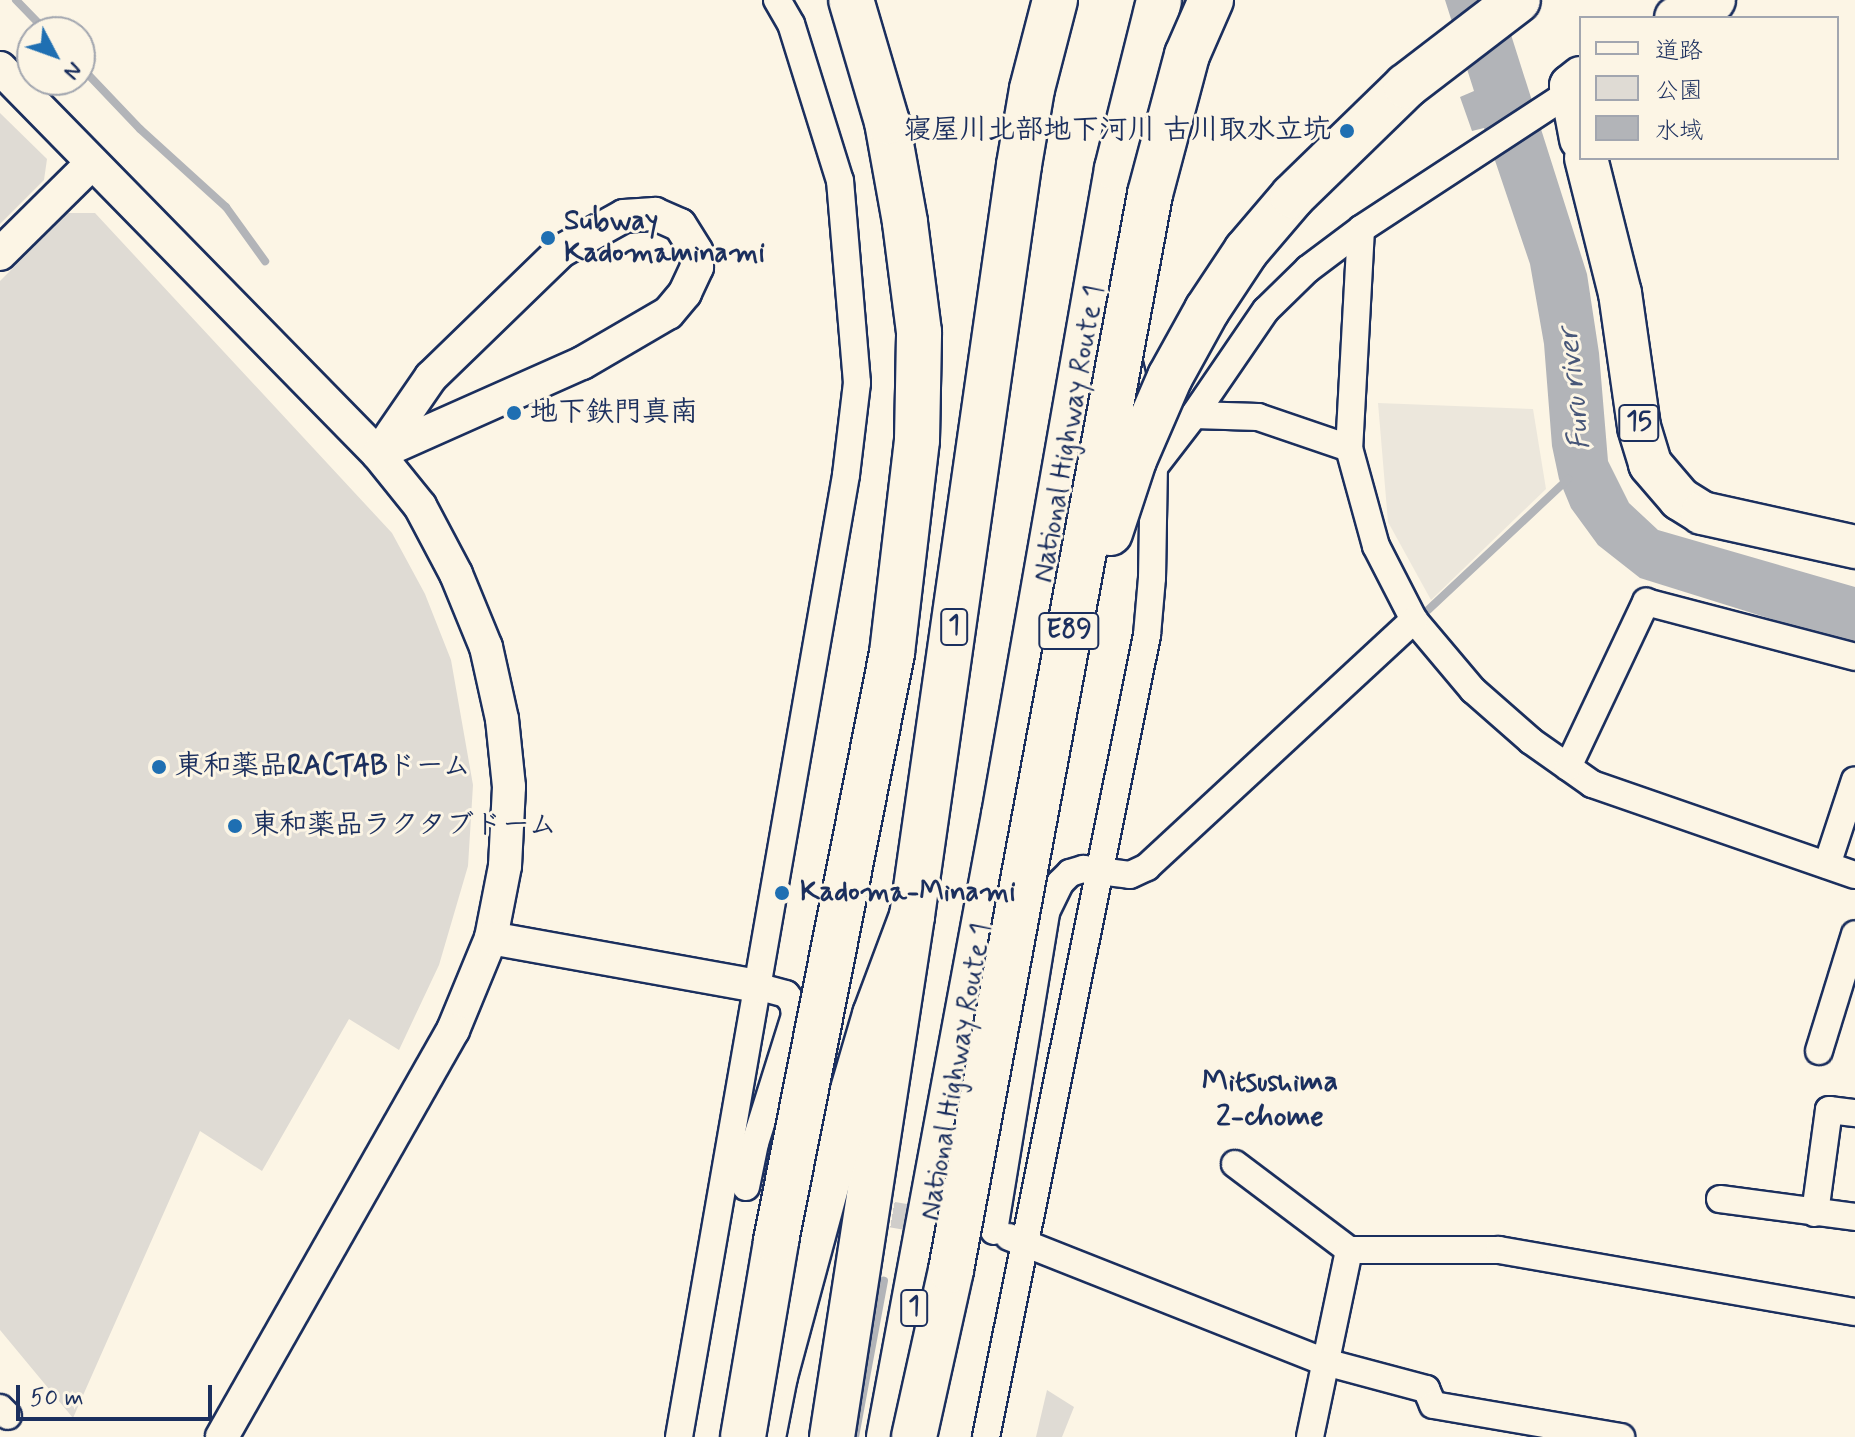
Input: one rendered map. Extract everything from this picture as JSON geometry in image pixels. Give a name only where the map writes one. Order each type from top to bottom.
[{"type":"highway","points":[[851,0],[887,122],[919,332]]},
{"type":"highway","points":[[743,1437],[749,1385],[776,1241],[892,653],[917,440],[917,226],[907,133],[882,0]]},
{"type":"highway","name":"1","points":[[832,1437],[912,916],[1019,165],[1032,89],[1055,0]]},
{"type":"highway","name":"National Highway Route 1","points":[[889,1437],[1117,169],[1142,55],[1159,0]]},
{"type":"highway","name":"E89","points":[[914,1437],[951,1270],[1150,194],[1179,79],[1211,0]]},
{"type":"highway","name":"E89","points":[[1012,934],[1103,557],[1134,460],[1170,377],[1207,310],[1246,251],[1293,196],[1406,86],[1518,0]]},
{"type":"highway","points":[[763,1437],[775,1376],[871,1030],[912,916]]},
{"type":"highway","points":[[933,1437],[938,1178]]},
{"type":"main road","points":[[1680,16],[1714,0]]},
{"type":"main road","points":[[1571,87],[1579,129]]},
{"type":"main road","name":"15","points":[[1587,160],[1620,293],[1639,427],[1650,464],[1680,499],[1702,513],[1855,547]]},
{"type":"street","points":[[745,1187],[757,986],[846,475],[857,383],[840,181],[791,24],[777,0]]},
{"type":"street","points":[[0,68],[378,454],[420,506],[456,574],[486,647],[502,719],[509,787],[505,866],[491,938],[453,1030],[222,1437]]},
{"type":"street","points":[[1154,467],[1266,310],[1308,269],[1361,229],[1462,165],[1571,87]]},
{"type":"street","points":[[0,254],[92,163]]},
{"type":"street","points":[[655,214],[680,225],[696,251],[697,267],[685,293],[668,313],[582,363],[378,454],[431,377],[561,251],[624,216],[655,214]]},
{"type":"street","points":[[1361,229],[1349,448],[1376,546],[1414,620],[1473,690],[1531,741],[1592,784],[1855,875]]},
{"type":"street","points":[[986,1437],[1147,635],[1152,578],[1154,467],[1125,348],[1099,268]]},
{"type":"street","points":[[1194,415],[1258,417],[1349,448]]},
{"type":"street","points":[[1568,767],[1646,602],[1855,657]]},
{"type":"street","points":[[1414,620],[1147,867],[1130,875],[1101,869],[1070,873],[1051,896],[990,1231],[1025,1242],[1325,1362],[1426,1389],[1433,1405],[1569,1432],[1621,1437]]},
{"type":"street","points":[[1827,865],[1855,780]]},
{"type":"street","points":[[1819,1051],[1855,934]]},
{"type":"street","points":[[491,938],[757,986],[786,994],[793,1003],[795,1015],[755,1143],[679,1437]]},
{"type":"street","points":[[1815,1213],[1829,1110],[1855,1113]]},
{"type":"street","points":[[1235,1164],[1349,1250],[1499,1250],[1855,1312]]},
{"type":"street","points":[[1720,1199],[1855,1217]]},
{"type":"street","points":[[1310,1437],[1349,1250]]},
{"type":"shaded area","points":[[1378,403],[1533,409],[1546,489],[1431,600],[1388,522]]},
{"type":"green space","points":[[0,113],[47,159],[44,180],[0,224]]},
{"type":"green space","name":"東和薬品ラクタブドーム","points":[[68,213],[95,213],[392,533],[425,594],[451,660],[473,785],[468,866],[439,965],[399,1050],[349,1019],[262,1171],[200,1131],[73,1418],[0,1330],[0,281]]},
{"type":"green space","points":[[1047,1390],[1074,1407],[1062,1437],[1036,1437]]},
{"type":"water","name":"Furu river","points":[[1445,0],[1500,0],[1587,274],[1599,353],[1608,461],[1629,503],[1658,530],[1855,587],[1855,645],[1640,578],[1598,545],[1571,508],[1559,479],[1552,446],[1544,344],[1530,264],[1484,128],[1472,131],[1460,97],[1474,91]]},
{"type":"waterway","points":[[16,0],[32,16]]},
{"type":"waterway","points":[[96,83],[140,129],[226,207],[265,261]]},
{"type":"waterway","points":[[1428,610],[1568,479]]},
{"type":"waterway","points":[[855,1437],[884,1281]]},
{"type":"tunnel","points":[[854,1208],[941,1223]]},
{"type":"place","name":"寝屋川北部地下河川 古川取水立坑","points":[[1347,131]]},
{"type":"place","name":"Subway Kadomaminami","points":[[548,238]]},
{"type":"place","name":"地下鉄門真南","points":[[514,413]]},
{"type":"place","name":"東和薬品RACTABドーム","points":[[159,767]]},
{"type":"place","name":"東和薬品ラクタブドーム","points":[[235,826]]},
{"type":"place","name":"Kadoma-Minami","points":[[782,893]]},
{"type":"district","name":"Mitsushima 2-chome","points":[[1270,1099]]}]
